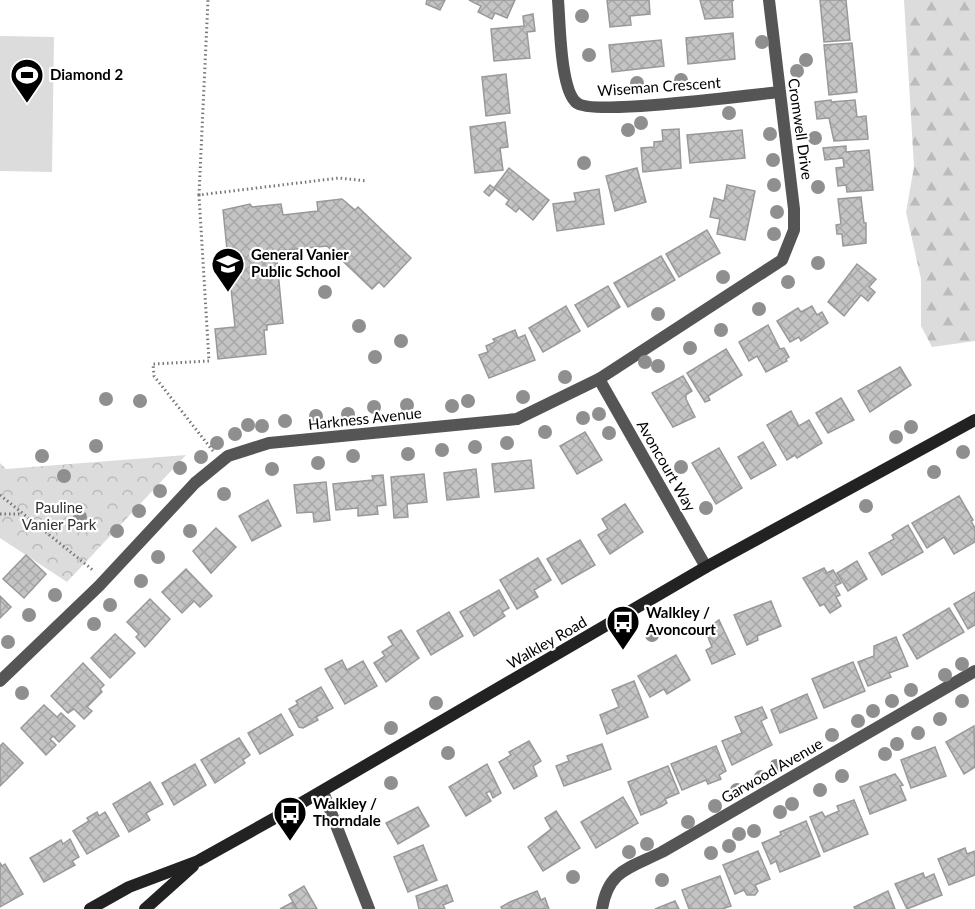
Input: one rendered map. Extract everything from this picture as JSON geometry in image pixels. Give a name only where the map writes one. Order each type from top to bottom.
[{"type":"main road","name":"Walkley Road","points":[[90,909],[129,887],[198,861],[323,792],[706,567],[975,420]]},
{"type":"main road","name":"Walkley Road","points":[[145,909],[198,861]]},
{"type":"street","name":"Wiseman Crescent","points":[[558,0],[567,88],[576,103],[584,106],[624,107],[779,92]]},
{"type":"street","name":"Cromwell Drive","points":[[769,0],[794,209],[794,230],[782,260]]},
{"type":"street","name":"Harkness Avenue","points":[[0,681],[105,580],[195,483],[228,456],[269,443],[517,418],[599,379],[782,260]]},
{"type":"street","name":"Avoncourt Way","points":[[599,379],[706,567]]},
{"type":"street","name":"Garwood Avenue","points":[[602,909],[605,891],[615,875],[662,852],[975,671]]},
{"type":"street","points":[[323,792],[369,909]]},
{"type":"path","points":[[208,0],[199,195],[209,361],[153,364],[153,370],[154,376],[221,462]]},
{"type":"path","points":[[199,195],[339,178],[367,181]]},
{"type":"path","points":[[0,495],[105,580]]},
{"type":"path","points":[[0,514],[22,514]]},
{"type":"green space","points":[[904,0],[975,0],[975,341],[932,347],[921,326],[921,279],[906,212],[914,167]]},
{"type":"green space","name":"Diamond 2","points":[[0,36],[54,37],[52,172],[0,171]]},
{"type":"green space","name":"Pauline Vanier Park","points":[[186,455],[67,582],[0,538],[0,463],[6,469]]},
{"type":"building","points":[[427,0],[445,0],[440,10],[426,4]]},
{"type":"building","points":[[469,0],[515,0],[507,18],[495,13],[492,19],[478,12],[481,6]]},
{"type":"building","points":[[607,0],[649,0],[650,14],[630,16],[631,25],[610,27]]},
{"type":"building","points":[[700,0],[734,0],[732,1],[733,17],[705,19]]},
{"type":"building","points":[[820,0],[846,0],[850,40],[824,42]]},
{"type":"building","points":[[533,14],[535,31],[527,32],[530,58],[494,61],[491,29],[524,26],[523,16]]},
{"type":"building","points":[[733,33],[735,59],[688,64],[686,38]]},
{"type":"building","points":[[661,40],[664,66],[612,72],[609,45]]},
{"type":"building","points":[[852,43],[857,92],[829,95],[824,45]]},
{"type":"building","points":[[506,74],[510,113],[486,116],[482,77]]},
{"type":"building","points":[[831,100],[831,102],[855,100],[857,117],[866,116],[868,139],[834,141],[829,118],[817,119],[815,102]]},
{"type":"building","points":[[505,122],[508,147],[500,148],[503,170],[475,173],[470,127]]},
{"type":"building","points":[[679,129],[681,168],[643,172],[641,148],[654,147],[654,142],[663,141],[662,130]]},
{"type":"building","points":[[742,130],[745,158],[690,163],[687,135]]},
{"type":"building","points":[[846,146],[846,152],[869,150],[873,190],[847,192],[846,185],[838,186],[836,168],[844,167],[843,158],[825,160],[823,148]]},
{"type":"building","points":[[509,168],[549,200],[533,220],[519,208],[516,212],[506,204],[509,200],[495,189],[489,196],[484,192],[490,185],[494,188]]},
{"type":"building","points":[[637,168],[646,202],[615,211],[606,176]]},
{"type":"building","points":[[727,185],[755,191],[745,240],[717,234],[720,219],[710,217],[714,198],[724,201]]},
{"type":"building","points":[[599,189],[604,224],[557,231],[553,204],[576,201],[574,193]]},
{"type":"building","points":[[861,197],[864,223],[866,223],[866,243],[843,246],[842,234],[837,234],[836,225],[841,224],[838,199]]},
{"type":"building","points":[[342,199],[355,210],[358,207],[411,258],[384,287],[379,282],[372,289],[327,246],[276,251],[283,323],[267,325],[267,330],[264,330],[266,354],[218,359],[215,329],[235,327],[223,210],[250,204],[252,207],[281,204],[283,215],[318,211],[317,202]]},
{"type":"building","points":[[707,230],[720,253],[679,277],[666,254]]},
{"type":"building","points":[[661,256],[675,280],[628,307],[614,283]]},
{"type":"building","points":[[857,264],[876,279],[869,287],[875,292],[868,301],[861,295],[844,316],[828,302]]},
{"type":"building","points":[[608,286],[620,307],[588,327],[575,305]]},
{"type":"building","points":[[566,306],[580,331],[543,352],[529,328]]},
{"type":"building","points":[[812,306],[817,315],[822,312],[828,323],[801,341],[799,337],[790,342],[777,321],[798,308],[801,312]]},
{"type":"building","points":[[768,325],[780,349],[784,348],[789,357],[787,361],[766,372],[757,356],[749,361],[739,342]]},
{"type":"building","points":[[515,330],[518,338],[525,335],[535,360],[489,378],[479,355],[488,352],[486,346],[495,342],[493,339]]},
{"type":"building","points":[[726,349],[742,375],[708,396],[710,400],[705,402],[687,373]]},
{"type":"building","points":[[900,367],[911,385],[870,412],[858,391]]},
{"type":"building","points":[[683,376],[692,391],[686,395],[686,399],[695,417],[673,427],[652,393]]},
{"type":"building","points":[[841,398],[854,420],[828,433],[816,413]]},
{"type":"building","points":[[791,411],[799,426],[809,420],[822,443],[797,458],[795,455],[787,460],[767,425]]},
{"type":"building","points":[[585,432],[602,460],[577,474],[560,446]]},
{"type":"building","points":[[763,442],[776,465],[751,479],[738,457]]},
{"type":"building","points":[[719,448],[742,488],[716,504],[692,463]]},
{"type":"building","points":[[531,460],[534,488],[495,492],[492,464]]},
{"type":"building","points":[[476,469],[479,497],[447,500],[444,473]]},
{"type":"building","points":[[424,474],[427,502],[407,504],[408,517],[394,518],[391,477]]},
{"type":"building","points":[[383,475],[386,505],[377,506],[378,514],[358,516],[358,508],[336,510],[333,484],[373,480],[372,476]]},
{"type":"building","points":[[326,482],[330,520],[314,522],[313,512],[297,513],[294,485]]},
{"type":"building","points":[[959,496],[973,520],[971,521],[975,528],[975,542],[954,554],[944,537],[927,548],[912,523]]},
{"type":"building","points":[[268,500],[281,526],[252,541],[239,516]]},
{"type":"building","points":[[625,504],[643,532],[610,554],[598,535],[608,529],[602,519]]},
{"type":"building","points":[[908,525],[923,552],[882,575],[869,553],[894,539],[892,535]]},
{"type":"building","points":[[216,528],[236,547],[211,573],[193,551]]},
{"type":"building","points":[[580,540],[595,565],[562,584],[547,559]]},
{"type":"building","points":[[26,555],[46,574],[24,598],[3,579]]},
{"type":"building","points":[[538,558],[551,580],[534,590],[538,597],[517,609],[500,580]]},
{"type":"building","points":[[857,561],[867,579],[848,591],[837,573]]},
{"type":"building","points":[[824,568],[827,573],[833,570],[841,583],[835,586],[840,595],[836,597],[841,606],[830,613],[824,604],[820,606],[803,578]]},
{"type":"building","points":[[186,569],[212,596],[200,607],[194,601],[182,613],[162,592]]},
{"type":"building","points":[[499,590],[509,608],[502,612],[505,616],[474,636],[460,612]]},
{"type":"building","points":[[975,592],[975,625],[968,629],[954,604]]},
{"type":"building","points":[[0,596],[11,607],[0,618]]},
{"type":"building","points":[[150,599],[170,619],[145,647],[136,637],[139,634],[127,622]]},
{"type":"building","points":[[771,601],[781,626],[757,636],[758,640],[747,645],[734,615]]},
{"type":"building","points":[[949,608],[964,632],[917,659],[903,635]]},
{"type":"building","points":[[449,612],[463,636],[431,655],[417,631]]},
{"type":"building","points":[[719,620],[735,654],[712,664],[706,650],[712,647],[705,630]]},
{"type":"building","points":[[401,630],[419,658],[386,682],[374,663],[385,656],[382,652],[393,645],[388,637]]},
{"type":"building","points":[[115,634],[135,653],[110,678],[91,658]]},
{"type":"building","points":[[896,637],[908,666],[889,673],[891,677],[868,686],[858,662],[874,656],[874,646]]},
{"type":"building","points":[[676,655],[690,680],[667,694],[664,689],[650,697],[638,676]]},
{"type":"building","points":[[342,660],[347,670],[363,661],[377,686],[345,704],[325,669]]},
{"type":"building","points":[[853,662],[865,691],[824,708],[812,679]]},
{"type":"building","points":[[83,663],[104,685],[100,689],[102,692],[87,707],[92,711],[84,719],[74,709],[68,713],[51,696]]},
{"type":"building","points":[[634,681],[648,717],[607,734],[600,715],[619,707],[612,690]]},
{"type":"building","points":[[321,687],[333,708],[316,717],[318,720],[303,728],[299,727],[289,709],[298,704],[296,701]]},
{"type":"building","points":[[807,694],[817,718],[780,733],[771,710]]},
{"type":"building","points":[[44,705],[57,717],[61,713],[75,726],[59,742],[53,736],[50,739],[56,745],[46,755],[21,728]]},
{"type":"building","points":[[762,707],[767,718],[761,721],[772,745],[732,765],[722,741],[742,733],[735,717]]},
{"type":"building","points":[[281,714],[293,735],[260,754],[248,733]]},
{"type":"building","points":[[974,726],[975,767],[964,774],[946,742]]},
{"type":"building","points":[[239,738],[250,755],[243,760],[245,763],[215,783],[201,760]]},
{"type":"building","points":[[529,741],[541,761],[533,766],[537,776],[514,789],[499,762],[511,755],[509,752]]},
{"type":"building","points":[[3,743],[23,763],[0,786],[0,746]]},
{"type":"building","points":[[602,744],[611,769],[564,786],[556,766],[569,761],[567,756]]},
{"type":"building","points":[[716,746],[726,771],[719,775],[721,779],[708,784],[706,780],[682,790],[671,764]]},
{"type":"building","points":[[935,747],[946,776],[911,788],[901,760]]},
{"type":"building","points":[[195,764],[206,785],[174,805],[162,783]]},
{"type":"building","points":[[487,764],[501,793],[493,798],[490,791],[486,793],[491,801],[466,816],[449,787]]},
{"type":"building","points":[[668,766],[679,793],[665,799],[667,803],[662,806],[641,815],[628,782]]},
{"type":"building","points":[[895,774],[903,785],[900,786],[906,800],[870,814],[860,787]]},
{"type":"building","points":[[150,782],[163,804],[146,813],[150,820],[129,832],[113,804]]},
{"type":"building","points":[[623,797],[638,823],[596,848],[581,822]]},
{"type":"building","points":[[854,800],[868,834],[824,852],[810,817],[822,812],[825,817],[839,811],[837,806]]},
{"type":"building","points":[[418,807],[429,826],[398,844],[386,823]]},
{"type":"building","points":[[556,811],[580,848],[543,871],[528,847],[551,829],[545,818]]},
{"type":"building","points":[[97,812],[99,816],[105,812],[119,836],[87,854],[73,831],[89,821],[87,818]]},
{"type":"building","points":[[806,821],[820,856],[780,872],[776,861],[771,864],[762,843]]},
{"type":"building","points":[[70,839],[79,857],[72,861],[75,865],[44,882],[30,858],[61,840],[63,844]]},
{"type":"building","points":[[423,845],[437,880],[408,892],[394,857]]},
{"type":"building","points":[[965,848],[967,854],[975,851],[975,875],[949,885],[938,859]]},
{"type":"building","points":[[758,851],[770,879],[755,885],[758,891],[755,895],[747,895],[744,890],[735,894],[723,865]]},
{"type":"building","points":[[0,863],[2,866],[5,864],[23,894],[0,907]]},
{"type":"building","points":[[923,873],[925,878],[934,874],[942,895],[907,909],[895,884]]},
{"type":"building","points":[[720,876],[731,906],[722,909],[689,909],[682,890]]},
{"type":"building","points":[[447,885],[453,901],[443,905],[445,909],[419,909],[416,896]]},
{"type":"building","points":[[304,886],[317,909],[297,909],[289,895]]},
{"type":"building","points":[[537,891],[541,900],[545,898],[549,909],[502,909],[501,907],[510,902]]},
{"type":"building","points":[[888,891],[895,909],[855,909],[854,907]]},
{"type":"building","points":[[675,901],[679,909],[655,909]]},
{"type":"building","points":[[293,902],[297,909],[280,909]]},
{"type":"place","name":"Diamond 2","points":[[27,104]]},
{"type":"place","name":"General Vanier Public School","points":[[228,293]]},
{"type":"place","name":"Walkley / Avoncourt","points":[[623,651]]},
{"type":"place","name":"Walkley / Thorndale","points":[[290,842]]}]
